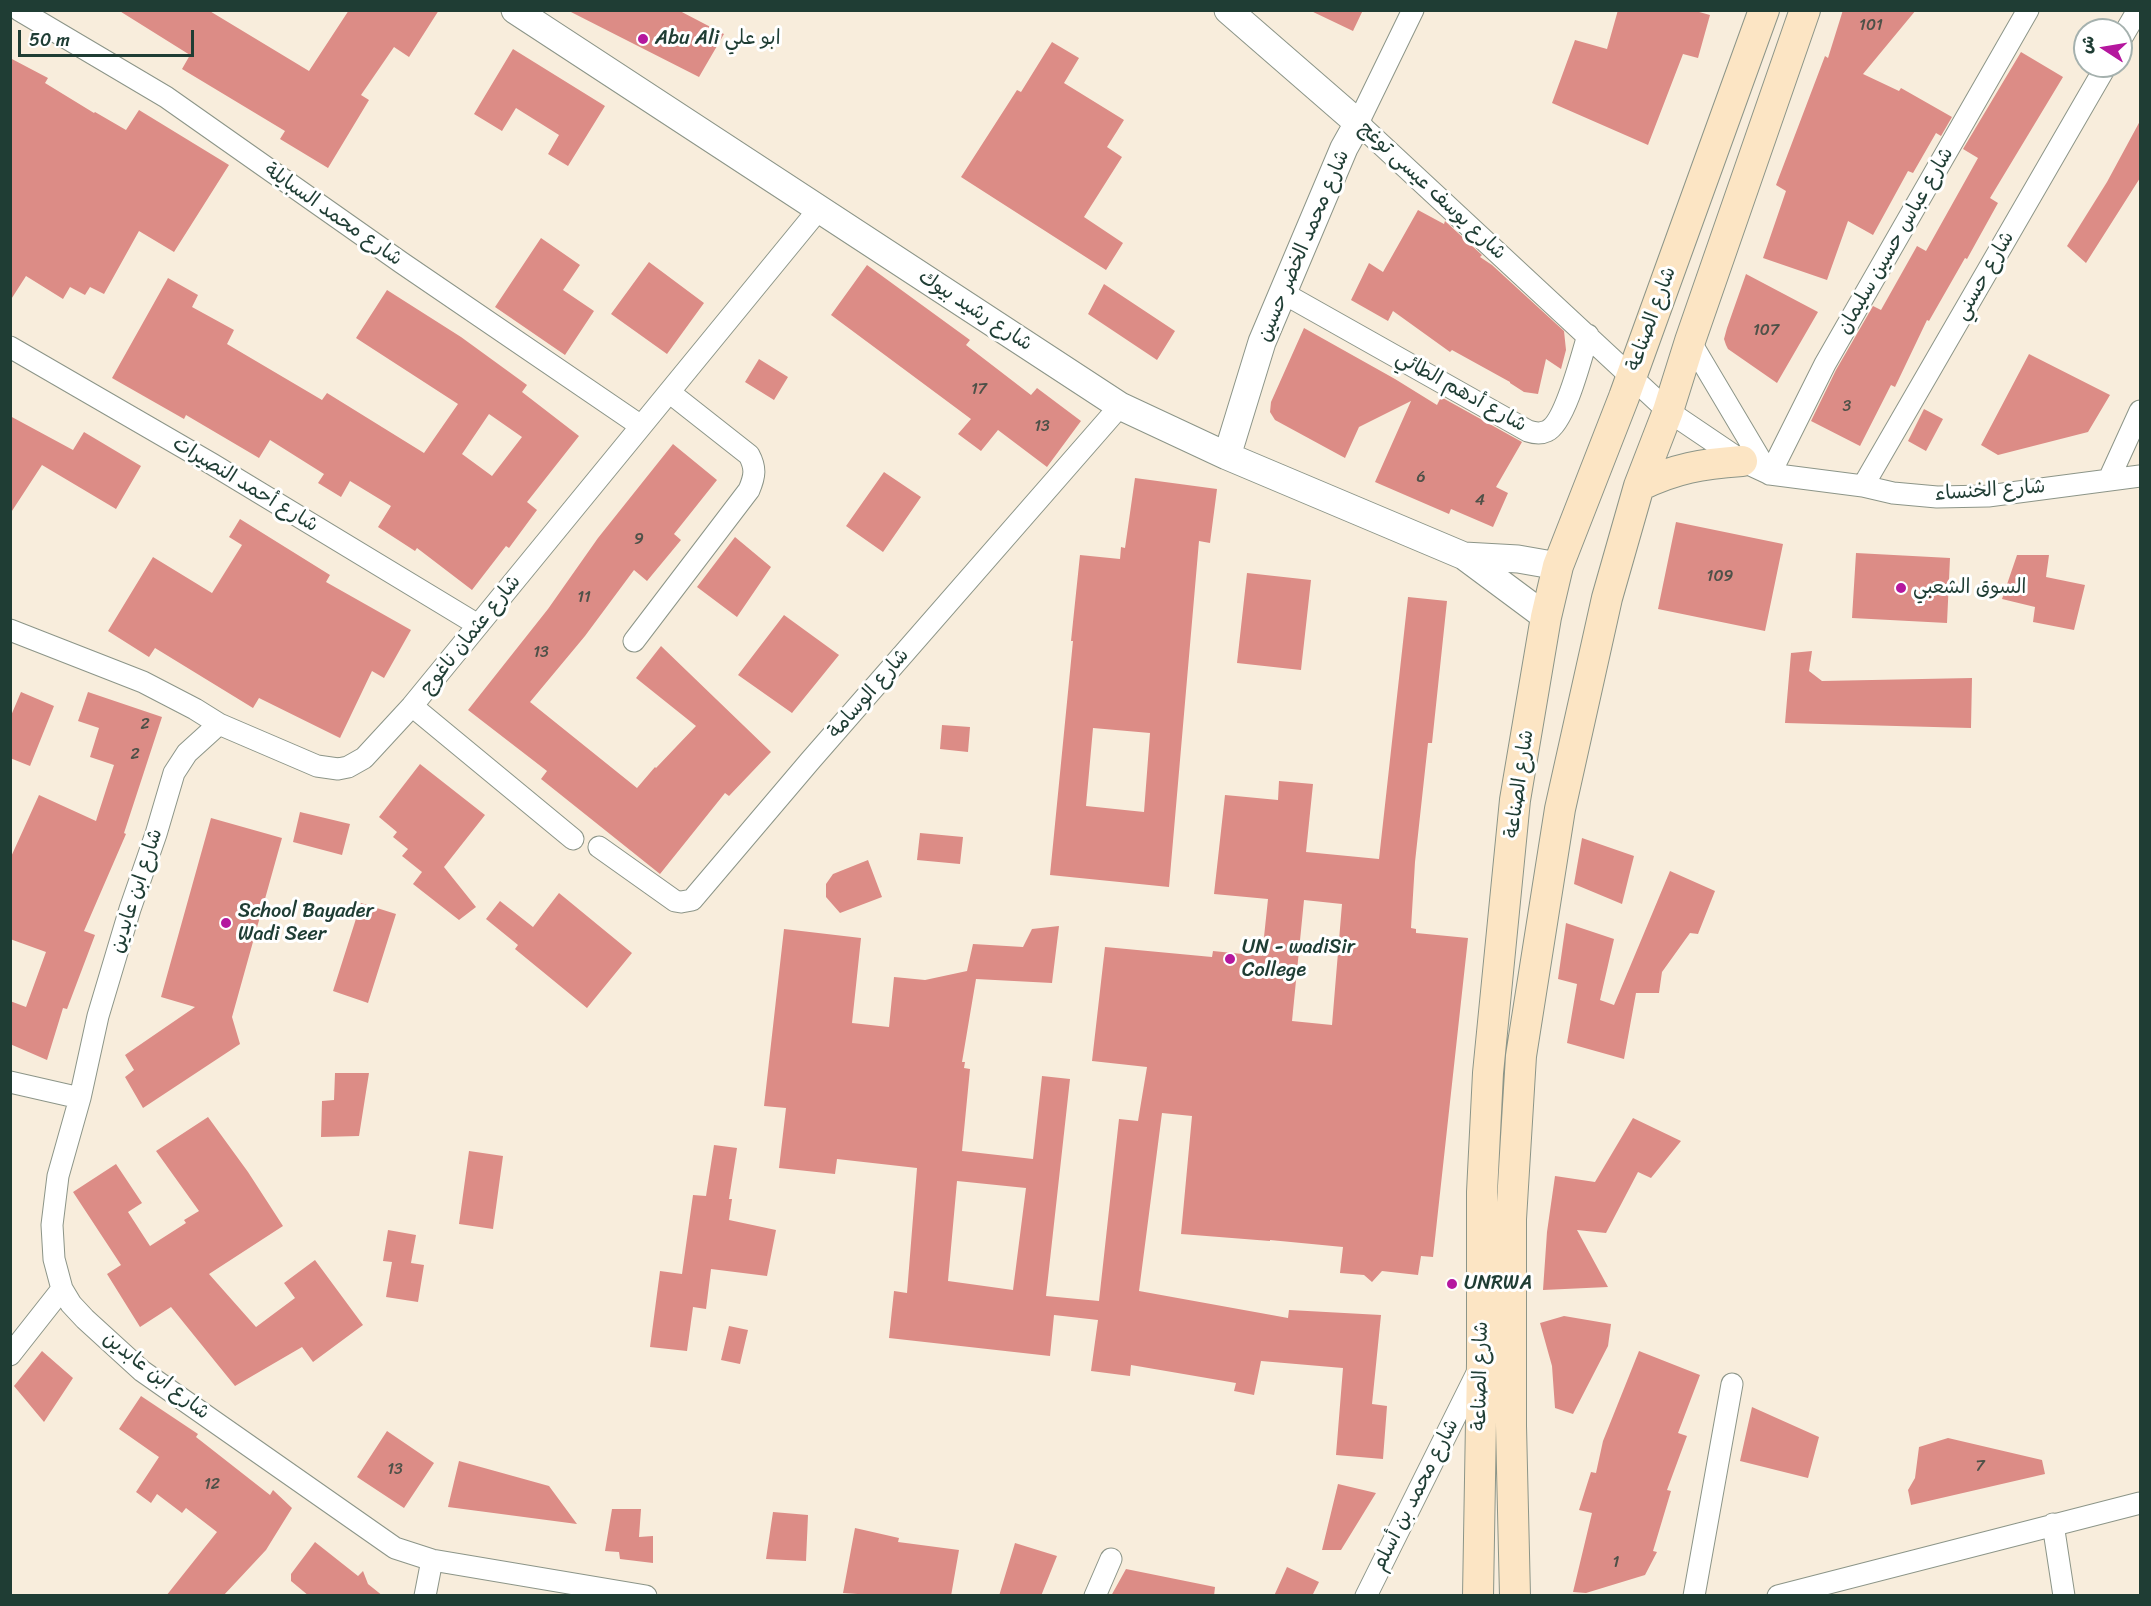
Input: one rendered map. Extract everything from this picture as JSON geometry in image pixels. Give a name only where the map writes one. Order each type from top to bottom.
[{"type":"main road","name":"شارع الصناعة","points":[[1478,1596],[1482,1192],[1488,1073],[1515,800],[1546,617],[1558,566],[1630,377],[1764,10]]},
{"type":"main road","name":"شارع الصناعة","points":[[1515,1596],[1510,1219],[1521,1056],[1560,809],[1607,598],[1639,486],[1668,411],[1690,341],[1806,10]]},
{"type":"main road","points":[[1639,486],[1666,473],[1688,467],[1742,461]]},
{"type":"street","name":"شارع محمد السبايلة","points":[[20,10],[166,97],[412,270],[641,426]]},
{"type":"street","name":"شارع يوسف عيسى توغج","points":[[1228,10],[1358,123],[1668,411]]},
{"type":"street","name":"شارع محمد الخضر حسين","points":[[1227,456],[1262,342],[1344,148],[1413,10]]},
{"type":"street","name":"شارع عباس حسين سليمان","points":[[1770,474],[1825,364],[2028,10]]},
{"type":"street","name":"شارع رشيد بيوك","points":[[524,13],[1120,406],[1227,456],[1464,556],[1546,617]]},
{"type":"street","name":"شارع حسني","points":[[1863,486],[2099,78]]},
{"type":"street","name":"شارع عثمان ناغوج","points":[[10,630],[143,682],[219,724],[316,766],[338,769],[348,767],[364,758],[412,706],[819,209]]},
{"type":"street","name":"شارع أدهم الطائي","points":[[1283,293],[1537,434],[1548,431],[1554,426],[1565,406],[1588,335]]},
{"type":"street","points":[[1690,341],[1770,474]]},
{"type":"street","name":"شارع أحمد النصيرات","points":[[10,347],[231,476],[478,625]]},
{"type":"street","points":[[634,641],[748,490],[755,472],[749,455],[669,392]]},
{"type":"street","name":"شارع الوسامة","points":[[599,847],[675,901],[692,900],[1120,406]]},
{"type":"street","name":"شارع الخنساء","points":[[1668,411],[1742,461],[1770,474],[1863,486],[1893,493],[1960,498],[2140,476]]},
{"type":"street","points":[[2109,479],[2140,411]]},
{"type":"street","name":"شارع رشيد بيوك","points":[[1464,556],[1518,559],[1558,566]]},
{"type":"street","points":[[412,706],[573,840]]},
{"type":"street","name":"شارع ابن عابدين","points":[[219,724],[187,753],[174,773],[98,1016],[80,1098],[58,1176],[54,1205],[52,1240],[54,1259],[62,1289],[85,1319],[142,1371],[382,1539],[410,1554],[432,1560],[646,1596]]},
{"type":"street","points":[[10,1082],[80,1098]]},
{"type":"street","points":[[10,1355],[62,1289]]},
{"type":"street","name":"شارع محمد بن أسلم","points":[[1366,1596],[1482,1363]]},
{"type":"street","points":[[1694,1596],[1731,1384]]},
{"type":"street","points":[[1778,1596],[1805,1593],[2053,1524],[2140,1503]]},
{"type":"street","points":[[2053,1524],[2064,1596]]},
{"type":"street","points":[[1095,1596],[1111,1558]]},
{"type":"street","points":[[425,1596],[432,1560]]},
{"type":"building","points":[[118,10],[208,10],[309,71],[349,10],[439,10],[409,57],[394,47],[361,95],[369,100],[328,168],[280,139],[285,131],[182,69],[190,55]]},
{"type":"building","points":[[567,10],[678,10],[724,34],[699,77]]},
{"type":"building","points":[[1309,10],[1363,10],[1353,31]]},
{"type":"building","points":[[1618,10],[1692,10],[1710,15],[1698,58],[1683,54],[1648,145],[1552,103],[1575,40],[1607,49]]},
{"type":"building","points":[[1843,10],[1916,10],[1863,74],[1899,91],[1901,88],[1952,117],[1941,136],[1936,133],[1913,173],[1908,171],[1873,235],[1848,221],[1827,280],[1763,258],[1786,191],[1776,185],[1825,56],[1828,58]]},
{"type":"building","points":[[1052,42],[1079,58],[1064,83],[1124,120],[1107,147],[1122,157],[1084,217],[1123,243],[1106,270],[961,177],[1017,90],[1021,92]]},
{"type":"building","points":[[513,49],[605,106],[568,166],[548,154],[559,135],[516,108],[502,131],[474,114]]},
{"type":"building","points":[[2021,52],[2063,77],[1990,198],[1998,203],[1967,259],[1965,258],[1929,321],[1927,320],[1895,387],[1891,385],[1860,446],[1811,421],[1836,370],[1873,306],[1881,310],[1917,246],[1926,251],[1978,158],[1963,149]]},
{"type":"building","points":[[10,58],[48,78],[45,83],[126,130],[139,110],[229,165],[174,252],[139,231],[104,294],[90,287],[85,295],[70,287],[63,299],[26,276],[10,301]]},
{"type":"building","points":[[2140,121],[2140,178],[2086,263],[2067,246],[2107,182]]},
{"type":"building","points":[[1418,210],[1444,224],[1445,221],[1482,255],[1480,257],[1492,265],[1564,331],[1566,350],[1561,369],[1546,359],[1538,394],[1524,392],[1452,350],[1450,352],[1393,311],[1388,321],[1351,300],[1369,263],[1383,272]]},
{"type":"building","points":[[541,238],[580,265],[563,290],[594,311],[565,355],[495,307]]},
{"type":"building","points":[[649,262],[704,303],[667,354],[611,314]]},
{"type":"building","points":[[867,265],[970,340],[966,345],[1031,395],[1037,388],[1081,421],[1047,467],[998,430],[981,451],[958,434],[971,419],[831,315]]},
{"type":"building","points":[[1746,274],[1818,312],[1777,383],[1728,349],[1724,339]]},
{"type":"building","points":[[168,278],[198,295],[192,307],[234,330],[227,344],[322,400],[327,393],[424,453],[458,404],[356,338],[387,290],[461,337],[527,385],[522,392],[579,436],[527,502],[537,510],[509,548],[506,546],[472,590],[417,548],[415,551],[378,527],[391,506],[350,481],[341,497],[318,483],[324,474],[270,440],[259,458],[186,415],[184,419],[112,378]],"holes":[[[489,414],[522,437],[492,476],[462,454]]]},
{"type":"building","points":[[1104,284],[1175,331],[1157,360],[1088,314]]},
{"type":"building","points":[[1304,328],[1437,405],[1441,397],[1522,442],[1496,487],[1508,493],[1493,527],[1451,509],[1449,514],[1375,482],[1411,401],[1359,427],[1345,458],[1275,420],[1270,412],[1271,402]]},
{"type":"building","points":[[2029,354],[2110,395],[2088,432],[1998,455],[1981,445]]},
{"type":"building","points":[[759,359],[788,377],[774,400],[745,382]]},
{"type":"building","points":[[1924,409],[1943,419],[1926,451],[1908,441]]},
{"type":"building","points":[[10,416],[73,450],[84,432],[141,466],[116,509],[42,465],[10,514]]},
{"type":"building","points":[[673,444],[717,480],[674,534],[681,540],[647,581],[634,570],[585,636],[530,702],[637,788],[696,726],[636,678],[661,646],[771,752],[729,796],[725,793],[660,874],[541,779],[547,771],[468,710],[548,609],[598,538]]},
{"type":"building","points":[[884,472],[921,497],[883,552],[846,526]]},
{"type":"building","points":[[1135,478],[1217,489],[1210,543],[1199,541],[1169,887],[1050,875],[1080,555],[1120,559],[1121,547],[1125,548]],"holes":[[[1093,728],[1150,733],[1144,812],[1086,806]]]},
{"type":"building","points":[[240,519],[330,575],[326,582],[411,630],[384,678],[372,671],[340,738],[259,698],[253,708],[155,648],[149,657],[108,631],[153,557],[212,593],[242,545],[229,537]]},
{"type":"building","points":[[1676,522],[1783,544],[1765,631],[1658,609]]},
{"type":"building","points":[[735,537],[771,567],[737,617],[697,587]]},
{"type":"building","name":"السوق الشعبي","points":[[1856,553],[1950,558],[1947,623],[1852,618]]},
{"type":"building","points":[[2017,555],[2049,555],[2046,577],[2085,585],[2074,630],[2033,622],[2035,607],[2002,599]]},
{"type":"building","points":[[1247,573],[1311,580],[1301,670],[1237,663]]},
{"type":"building","points":[[1408,597],[1447,601],[1432,743],[1428,743],[1415,862],[1411,928],[1416,929],[1416,933],[1468,938],[1433,1257],[1421,1256],[1418,1275],[1382,1271],[1372,1282],[1364,1275],[1340,1273],[1343,1247],[1181,1234],[1192,1116],[1162,1113],[1139,1291],[1288,1318],[1289,1310],[1381,1315],[1372,1404],[1387,1406],[1383,1459],[1336,1455],[1343,1368],[1261,1361],[1254,1395],[1234,1391],[1236,1383],[1131,1365],[1130,1376],[1091,1371],[1098,1320],[1054,1315],[1050,1356],[889,1338],[894,1291],[907,1293],[917,1168],[837,1159],[835,1174],[779,1168],[786,1108],[764,1106],[784,929],[861,938],[852,1023],[889,1027],[894,977],[925,980],[967,971],[973,944],[1023,947],[1032,929],[1059,926],[1052,983],[976,979],[962,1062],[965,1062],[964,1068],[970,1069],[962,1151],[1033,1159],[1042,1076],[1070,1079],[1046,1296],[1099,1301],[1119,1119],[1138,1121],[1147,1067],[1092,1061],[1105,947],[1212,957],[1213,951],[1262,956],[1268,899],[1214,894],[1225,795],[1278,800],[1279,781],[1313,784],[1306,852],[1379,859]],"holes":[[[1304,900],[1342,904],[1332,1025],[1292,1021]],[[957,1181],[1026,1188],[1013,1290],[948,1281]]]},
{"type":"building","points":[[784,615],[839,655],[792,713],[738,675]]},
{"type":"building","points":[[1812,651],[1809,671],[1822,681],[1972,678],[1971,728],[1785,723],[1791,653]]},
{"type":"building","points":[[21,692],[54,706],[30,766],[10,758],[10,718]]},
{"type":"building","points":[[88,692],[162,717],[124,833],[126,834],[84,931],[95,935],[67,1009],[63,1008],[47,1060],[10,1044],[10,1001],[26,1007],[46,952],[10,939],[10,859],[39,795],[96,821],[114,765],[90,757],[99,728],[78,721]]},
{"type":"building","points":[[942,725],[970,727],[968,752],[940,749]]},
{"type":"building","points":[[420,764],[485,815],[444,867],[476,907],[459,920],[413,884],[422,872],[402,856],[408,849],[393,837],[397,832],[379,817]]},
{"type":"building","points":[[300,812],[350,824],[342,855],[293,842]]},
{"type":"building","points":[[211,818],[282,838],[232,1017],[240,1044],[143,1108],[125,1077],[134,1070],[125,1055],[195,1007],[161,997]]},
{"type":"building","points":[[920,833],[963,837],[960,864],[917,860]]},
{"type":"building","points":[[1582,838],[1634,856],[1622,904],[1574,884]]},
{"type":"building","points":[[868,860],[882,897],[840,913],[826,897],[826,884],[833,874]]},
{"type":"building","points":[[1670,871],[1715,891],[1698,934],[1690,933],[1662,972],[1659,993],[1636,993],[1624,1059],[1567,1043],[1577,984],[1558,979],[1566,923],[1614,939],[1600,1000],[1614,1005]]},
{"type":"building","points":[[559,893],[632,953],[587,1008],[515,949],[518,945],[486,919],[500,901],[533,927]]},
{"type":"building","points":[[361,903],[396,914],[368,1003],[333,991]]},
{"type":"building","points":[[335,1073],[369,1073],[359,1136],[321,1137],[322,1101],[334,1100]]},
{"type":"building","points":[[208,1117],[283,1226],[209,1274],[256,1327],[295,1298],[284,1283],[315,1260],[363,1325],[313,1362],[302,1347],[235,1386],[171,1307],[140,1327],[107,1274],[121,1265],[73,1192],[116,1164],[142,1203],[128,1212],[150,1246],[186,1223],[184,1220],[199,1211],[156,1151]]},
{"type":"building","points":[[1633,1118],[1681,1141],[1651,1178],[1638,1172],[1606,1233],[1577,1230],[1608,1287],[1543,1290],[1547,1232],[1555,1176],[1595,1182]]},
{"type":"building","points":[[714,1145],[737,1148],[729,1199],[732,1199],[729,1220],[776,1230],[767,1276],[711,1269],[706,1309],[693,1307],[687,1351],[650,1347],[660,1271],[682,1274],[693,1195],[706,1196]]},
{"type":"building","points":[[469,1151],[503,1156],[493,1229],[459,1224]]},
{"type":"building","points":[[388,1230],[416,1235],[411,1263],[424,1265],[418,1302],[386,1297],[392,1262],[383,1261]]},
{"type":"building","points":[[1564,1316],[1611,1324],[1608,1346],[1573,1414],[1555,1408],[1552,1366],[1540,1323]]},
{"type":"building","points":[[729,1326],[748,1330],[740,1364],[721,1360]]},
{"type":"building","points":[[42,1351],[73,1378],[44,1422],[14,1386]]},
{"type":"building","points":[[1639,1351],[1700,1375],[1678,1433],[1687,1436],[1667,1490],[1671,1491],[1653,1551],[1657,1552],[1645,1575],[1586,1593],[1573,1592],[1592,1513],[1579,1510],[1591,1472],[1596,1473],[1603,1441]]},
{"type":"building","points":[[141,1396],[198,1434],[196,1437],[270,1495],[273,1490],[292,1508],[266,1550],[223,1596],[166,1596],[217,1532],[186,1508],[182,1513],[157,1494],[151,1503],[136,1492],[159,1457],[119,1429]]},
{"type":"building","points":[[1752,1407],[1819,1437],[1808,1478],[1740,1461]]},
{"type":"building","points":[[387,1431],[434,1463],[404,1508],[357,1477]]},
{"type":"building","points":[[1948,1438],[2042,1460],[2045,1474],[1911,1505],[1908,1490],[1915,1478],[1919,1447]]},
{"type":"building","points":[[459,1461],[549,1486],[577,1524],[448,1507]]},
{"type":"building","points":[[1338,1484],[1376,1493],[1341,1550],[1322,1550]]},
{"type":"building","points":[[612,1509],[641,1509],[639,1537],[653,1536],[653,1563],[620,1559],[619,1552],[605,1551]]},
{"type":"building","points":[[773,1512],[808,1515],[806,1561],[766,1559]]},
{"type":"building","points":[[855,1528],[899,1538],[898,1542],[959,1550],[951,1596],[843,1593]]},
{"type":"building","points":[[315,1542],[358,1576],[363,1571],[368,1584],[383,1596],[309,1596],[291,1581],[291,1574]]},
{"type":"building","points":[[1015,1543],[1057,1556],[1041,1596],[999,1596]]},
{"type":"building","points":[[1287,1567],[1319,1582],[1312,1596],[1274,1596]]},
{"type":"building","points":[[1126,1569],[1215,1587],[1214,1596],[1111,1596]]},
{"type":"place","name":"Abu Ali ابو علي","points":[[643,39]]},
{"type":"place","name":"السوق الشعبي","points":[[1901,588]]},
{"type":"place","name":"School Bayader Wadi Seer","points":[[226,923]]},
{"type":"place","name":"UN - wadiSir College","points":[[1230,959]]},
{"type":"place","name":"UNRWA","points":[[1452,1284]]}]
